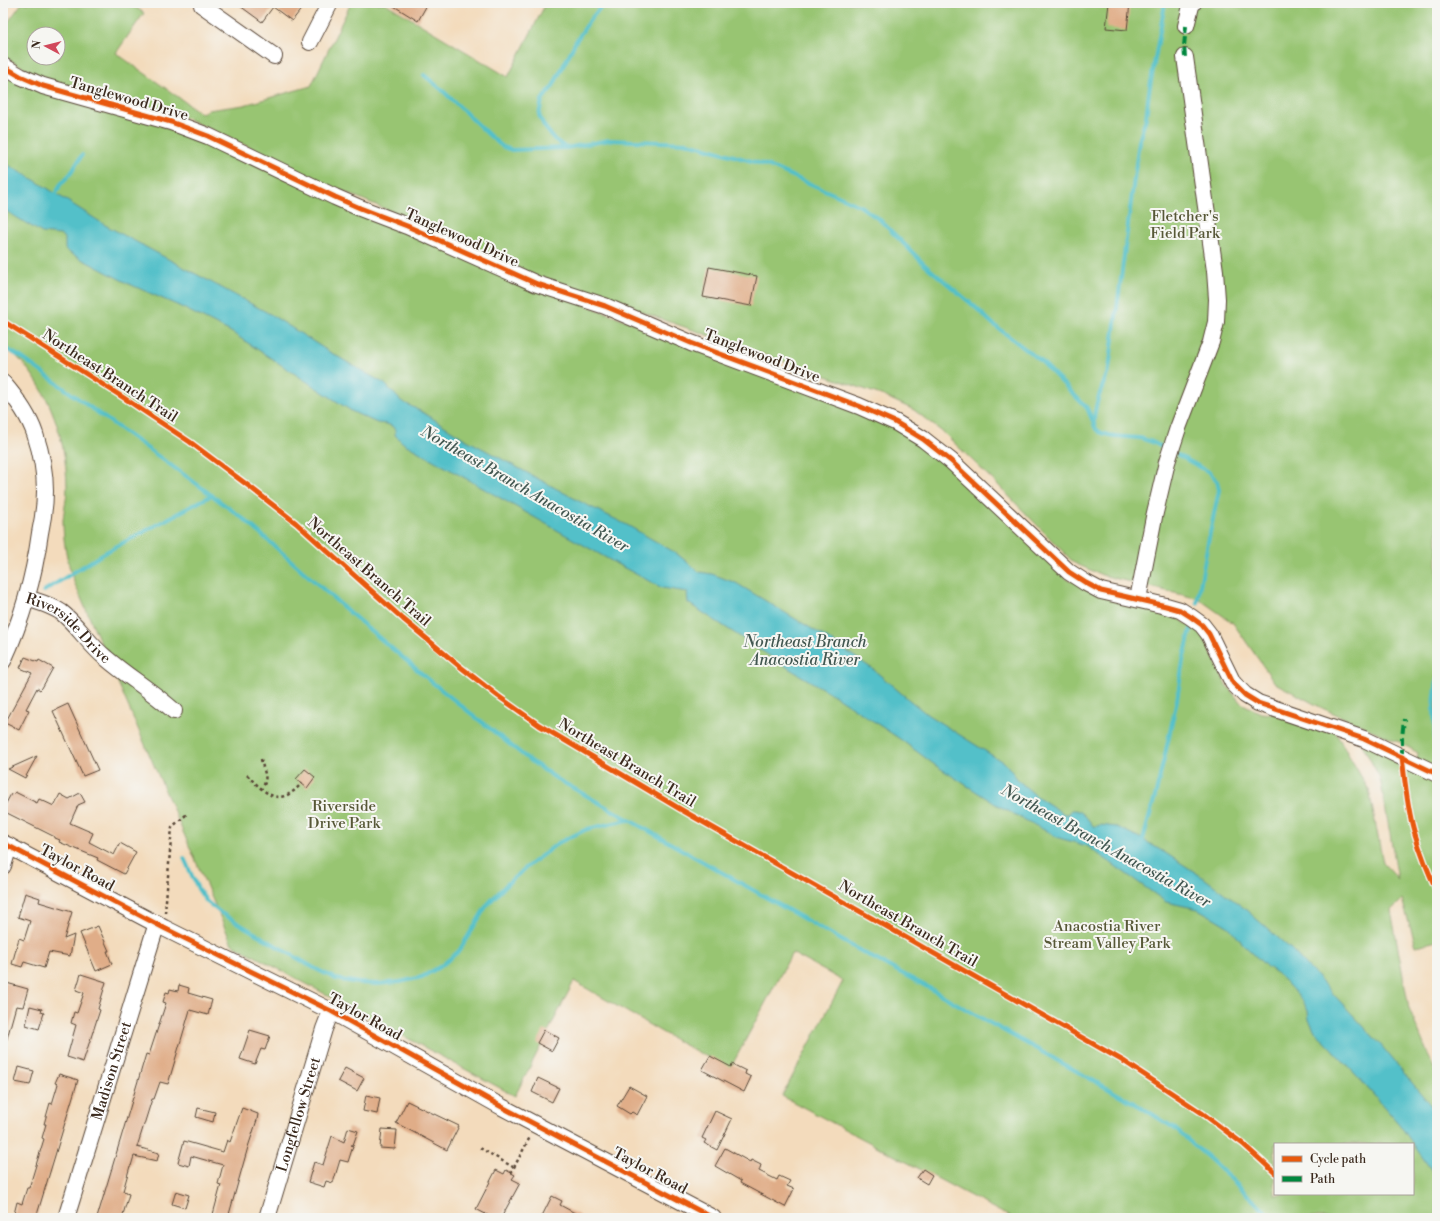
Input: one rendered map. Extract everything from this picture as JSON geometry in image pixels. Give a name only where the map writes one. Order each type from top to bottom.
[{"type":"street","points":[[202,3],[202,5],[274,56]]},
{"type":"street","points":[[310,42],[330,3]]},
{"type":"street","points":[[1186,26],[1193,3]]},
{"type":"street","points":[[1138,599],[1167,462],[1211,342],[1216,322],[1217,299],[1215,271],[1185,57]]},
{"type":"street","name":"Tanglewood Drive","points":[[3,66],[20,76],[43,86],[171,122],[208,136],[335,198],[407,226],[537,284],[605,306],[691,343],[859,406],[894,422],[923,438],[952,461],[1069,572],[1101,591],[1180,610],[1202,625],[1209,634],[1233,683],[1245,695],[1258,703],[1274,709],[1364,739],[1437,774]]},
{"type":"street","name":"Riverside Drive","points":[[3,383],[24,412],[35,433],[43,471],[45,490],[44,510],[35,566],[27,598],[60,611],[105,658],[152,691],[174,711]]},
{"type":"street","points":[[3,661],[12,642],[27,598]]},
{"type":"street","points":[[3,866],[6,844]]},
{"type":"street","name":"Taylor Road","points":[[6,844],[161,926],[331,1011],[502,1107],[713,1218]]},
{"type":"street","name":"Madison Street","points":[[66,1218],[161,926]]},
{"type":"street","name":"Longfellow Street","points":[[267,1218],[324,1029],[331,1011]]},
{"type":"path","points":[[261,759],[266,778],[266,782],[261,789]]},
{"type":"path","points":[[247,775],[268,795],[274,797],[290,794],[302,784]]},
{"type":"path","points":[[161,926],[172,827],[187,814]]},
{"type":"path","points":[[511,1173],[513,1166],[530,1137]]},
{"type":"path","points":[[480,1148],[513,1166]]},
{"type":"green space","points":[[22,3],[129,3],[144,13],[116,53],[202,114],[208,110],[244,105],[311,86],[351,3],[385,3],[508,77],[546,3],[1437,3],[1437,941],[1416,946],[1402,900],[1391,910],[1409,1009],[1437,1076],[1437,1218],[1012,1218],[782,1096],[843,981],[792,953],[730,1069],[677,1041],[574,981],[515,1096],[232,944],[74,582],[67,559],[64,536],[63,520],[67,495],[66,467],[58,427],[51,408],[31,373],[3,344],[3,70],[176,131],[593,308],[868,410],[938,454],[1067,579],[1174,614],[1185,623],[1201,632],[1226,685],[1241,703],[1261,713],[1284,715],[1333,728],[1369,790],[1383,863],[1398,879],[1380,778],[1360,741],[1416,768],[1418,753],[1401,743],[1322,708],[1275,683],[1233,623],[1199,599],[1102,575],[1074,563],[999,486],[945,434],[914,410],[884,396],[604,298],[548,282],[467,243],[328,185],[179,115],[79,91],[37,75],[3,56],[3,29]]},
{"type":"water","name":"Northeast Branch Anacostia River","points":[[3,162],[105,225],[270,314],[328,351],[385,384],[401,401],[424,413],[465,439],[579,501],[627,525],[676,553],[699,572],[712,574],[736,583],[827,638],[874,670],[928,715],[1006,764],[1019,781],[1035,795],[1064,814],[1069,814],[1071,810],[1075,810],[1082,813],[1094,827],[1100,825],[1117,827],[1142,839],[1204,878],[1244,908],[1292,950],[1380,1044],[1437,1113],[1437,1178],[1414,1145],[1414,1143],[1412,1143],[1399,1124],[1315,1031],[1309,1020],[1308,1011],[1303,1001],[1279,975],[1267,967],[1244,945],[1229,927],[1198,909],[1166,902],[1087,846],[1059,838],[997,805],[935,765],[900,739],[837,697],[793,671],[688,603],[687,592],[662,588],[617,564],[403,443],[395,435],[395,430],[392,426],[377,423],[353,412],[231,332],[179,306],[127,283],[70,253],[65,249],[65,238],[60,235],[42,233],[3,209]]},
{"type":"building","points":[[236,3],[306,3],[292,21],[273,7],[262,22]]},
{"type":"building","points":[[389,3],[428,3],[418,21]]},
{"type":"building","points":[[1109,3],[1130,3],[1127,30],[1106,28]]},
{"type":"building","points":[[709,267],[757,276],[751,306],[703,297]]},
{"type":"building","points":[[25,657],[38,662],[39,660],[53,668],[42,688],[40,690],[37,688],[26,709],[29,710],[19,730],[5,723],[32,673],[20,668]]},
{"type":"building","points":[[68,704],[98,770],[83,776],[53,711]]},
{"type":"building","points":[[37,756],[25,778],[8,769]]},
{"type":"building","points":[[305,769],[315,777],[307,788],[296,779]]},
{"type":"building","points":[[15,792],[37,803],[39,799],[54,806],[60,794],[69,799],[80,793],[85,802],[78,805],[70,823],[93,833],[89,842],[114,855],[120,843],[136,852],[124,874],[97,860],[98,858],[59,842],[60,840],[55,837],[3,811],[11,794],[13,795]]},
{"type":"building","points":[[25,893],[40,898],[39,902],[72,912],[64,939],[74,935],[70,956],[49,952],[44,968],[24,962],[22,967],[12,964],[19,938],[24,940],[30,921],[18,917]]},
{"type":"building","points":[[98,926],[109,951],[107,951],[112,964],[96,971],[80,933]]},
{"type":"building","points":[[81,974],[106,982],[98,1009],[100,1010],[83,1062],[67,1057],[76,1025],[71,1023],[74,1012],[77,1013],[84,993],[76,990]]},
{"type":"building","points":[[3,982],[28,989],[23,1007],[16,1006],[6,1042],[3,1041]]},
{"type":"building","points":[[179,985],[189,988],[188,993],[212,1000],[208,1015],[190,1010],[168,1084],[160,1082],[154,1099],[152,1099],[137,1147],[159,1153],[157,1161],[134,1156],[123,1191],[129,1194],[122,1218],[97,1218],[146,1054],[149,1055],[166,1003],[163,1002],[166,992],[169,993],[170,989],[178,991]]},
{"type":"building","points":[[30,1006],[42,1009],[41,1012],[44,1013],[39,1029],[26,1025]]},
{"type":"building","points":[[250,1030],[270,1036],[265,1050],[261,1049],[255,1064],[240,1059]]},
{"type":"building","points":[[544,1030],[559,1038],[552,1051],[537,1043]]},
{"type":"building","points":[[710,1056],[731,1067],[732,1064],[746,1071],[745,1074],[751,1077],[744,1092],[702,1070]]},
{"type":"building","points":[[19,1067],[34,1071],[30,1085],[15,1082]]},
{"type":"building","points":[[345,1068],[364,1078],[357,1091],[338,1081]]},
{"type":"building","points":[[59,1074],[78,1080],[36,1218],[13,1218],[17,1202],[22,1204],[27,1188],[29,1188],[44,1139],[42,1138],[46,1124],[44,1124],[50,1103],[52,1104],[58,1084],[55,1083]]},
{"type":"building","points":[[538,1078],[559,1088],[552,1102],[532,1092]]},
{"type":"building","points":[[629,1086],[647,1096],[637,1115],[632,1112],[630,1114],[617,1106]]},
{"type":"building","points":[[366,1095],[380,1098],[377,1114],[363,1111]]},
{"type":"building","points":[[407,1101],[459,1126],[447,1150],[396,1123]]},
{"type":"building","points":[[198,1108],[215,1112],[213,1122],[196,1117]]},
{"type":"building","points":[[242,1108],[258,1114],[257,1120],[228,1218],[212,1218],[221,1185],[218,1184],[223,1165],[191,1156],[189,1166],[178,1163],[184,1141],[223,1152],[227,1140],[230,1142]]},
{"type":"building","points":[[715,1111],[732,1119],[717,1150],[704,1143],[706,1140],[702,1138]]},
{"type":"building","points":[[348,1128],[358,1131],[353,1145],[351,1145],[353,1146],[348,1162],[340,1160],[333,1183],[326,1181],[324,1187],[308,1182],[314,1162],[323,1165],[332,1136],[344,1142]]},
{"type":"building","points":[[382,1129],[397,1130],[395,1149],[380,1148]]},
{"type":"building","points":[[725,1148],[750,1162],[751,1160],[761,1165],[759,1171],[777,1180],[779,1176],[790,1181],[787,1186],[794,1189],[785,1207],[740,1183],[741,1181],[715,1166]]},
{"type":"building","points":[[923,1169],[932,1175],[927,1184],[917,1178]]},
{"type":"building","points":[[496,1170],[504,1174],[506,1170],[515,1175],[512,1179],[520,1183],[501,1218],[493,1218],[476,1209]]},
{"type":"building","points":[[176,1191],[189,1195],[185,1208],[172,1204]]},
{"type":"building","points":[[552,1196],[562,1201],[560,1205],[584,1218],[541,1218]]},
{"type":"waterway","points":[[566,148],[554,139],[544,126],[539,115],[542,100],[553,86],[576,41],[604,3]]},
{"type":"waterway","points":[[1162,447],[1140,438],[1112,436],[1100,432],[1095,428],[1094,416],[1097,402],[1109,369],[1139,141],[1146,118],[1149,92],[1165,3]]},
{"type":"waterway","points":[[424,75],[441,89],[490,136],[503,147],[512,150],[566,148],[609,140],[688,143],[769,166],[860,206],[880,220],[925,265],[974,306],[994,325],[1041,361],[1087,408],[1094,424]]},
{"type":"waterway","points":[[54,198],[60,185],[71,173],[82,155]]},
{"type":"waterway","points":[[3,347],[21,357],[245,520],[357,619],[439,688],[528,759],[557,779],[873,958],[1141,1107],[1174,1128],[1211,1160],[1272,1218]]},
{"type":"waterway","points":[[1178,455],[1209,472],[1217,481],[1219,490],[1197,603]]},
{"type":"waterway","points":[[44,591],[106,552],[212,495]]},
{"type":"waterway","points":[[1142,843],[1166,750],[1177,700],[1183,661],[1191,629]]},
{"type":"waterway","points":[[1435,739],[1434,705],[1437,679]]},
{"type":"waterway","points":[[184,858],[198,889],[207,902],[221,913],[314,968],[336,979],[377,984],[400,982],[422,977],[441,966],[459,951],[487,905],[508,883],[528,866],[558,843],[587,829],[628,820]]},
{"type":"marked path","points":[[1185,57],[1184,46],[1186,26]]},
{"type":"marked path","points":[[1402,757],[1404,719]]},
{"type":"cycle path","points":[[3,66],[20,76],[43,86],[171,122],[208,136],[335,197],[407,226],[537,284],[605,306],[691,343],[859,406],[895,422],[923,439],[951,461],[1069,572],[1101,591],[1180,610],[1202,625],[1209,634],[1233,683],[1245,695],[1258,703],[1364,739],[1437,774]]},
{"type":"cycle path","name":"Northeast Branch Trail","points":[[3,321],[190,442],[250,487],[296,523],[403,619],[458,665],[539,725],[680,809],[1125,1062],[1202,1113],[1243,1144],[1274,1172]]},
{"type":"cycle path","points":[[1402,757],[1406,794],[1416,839],[1437,891]]},
{"type":"cycle path","points":[[3,843],[164,928],[331,1011],[502,1107],[713,1218]]},
{"type":"park label","name":"Fletcher's Field Park","points":[[1185,224]]},
{"type":"park label","name":"Riverside Drive Park","points":[[344,814]]},
{"type":"park label","name":"Anacostia River Stream Valley Park","points":[[1107,934]]}]
